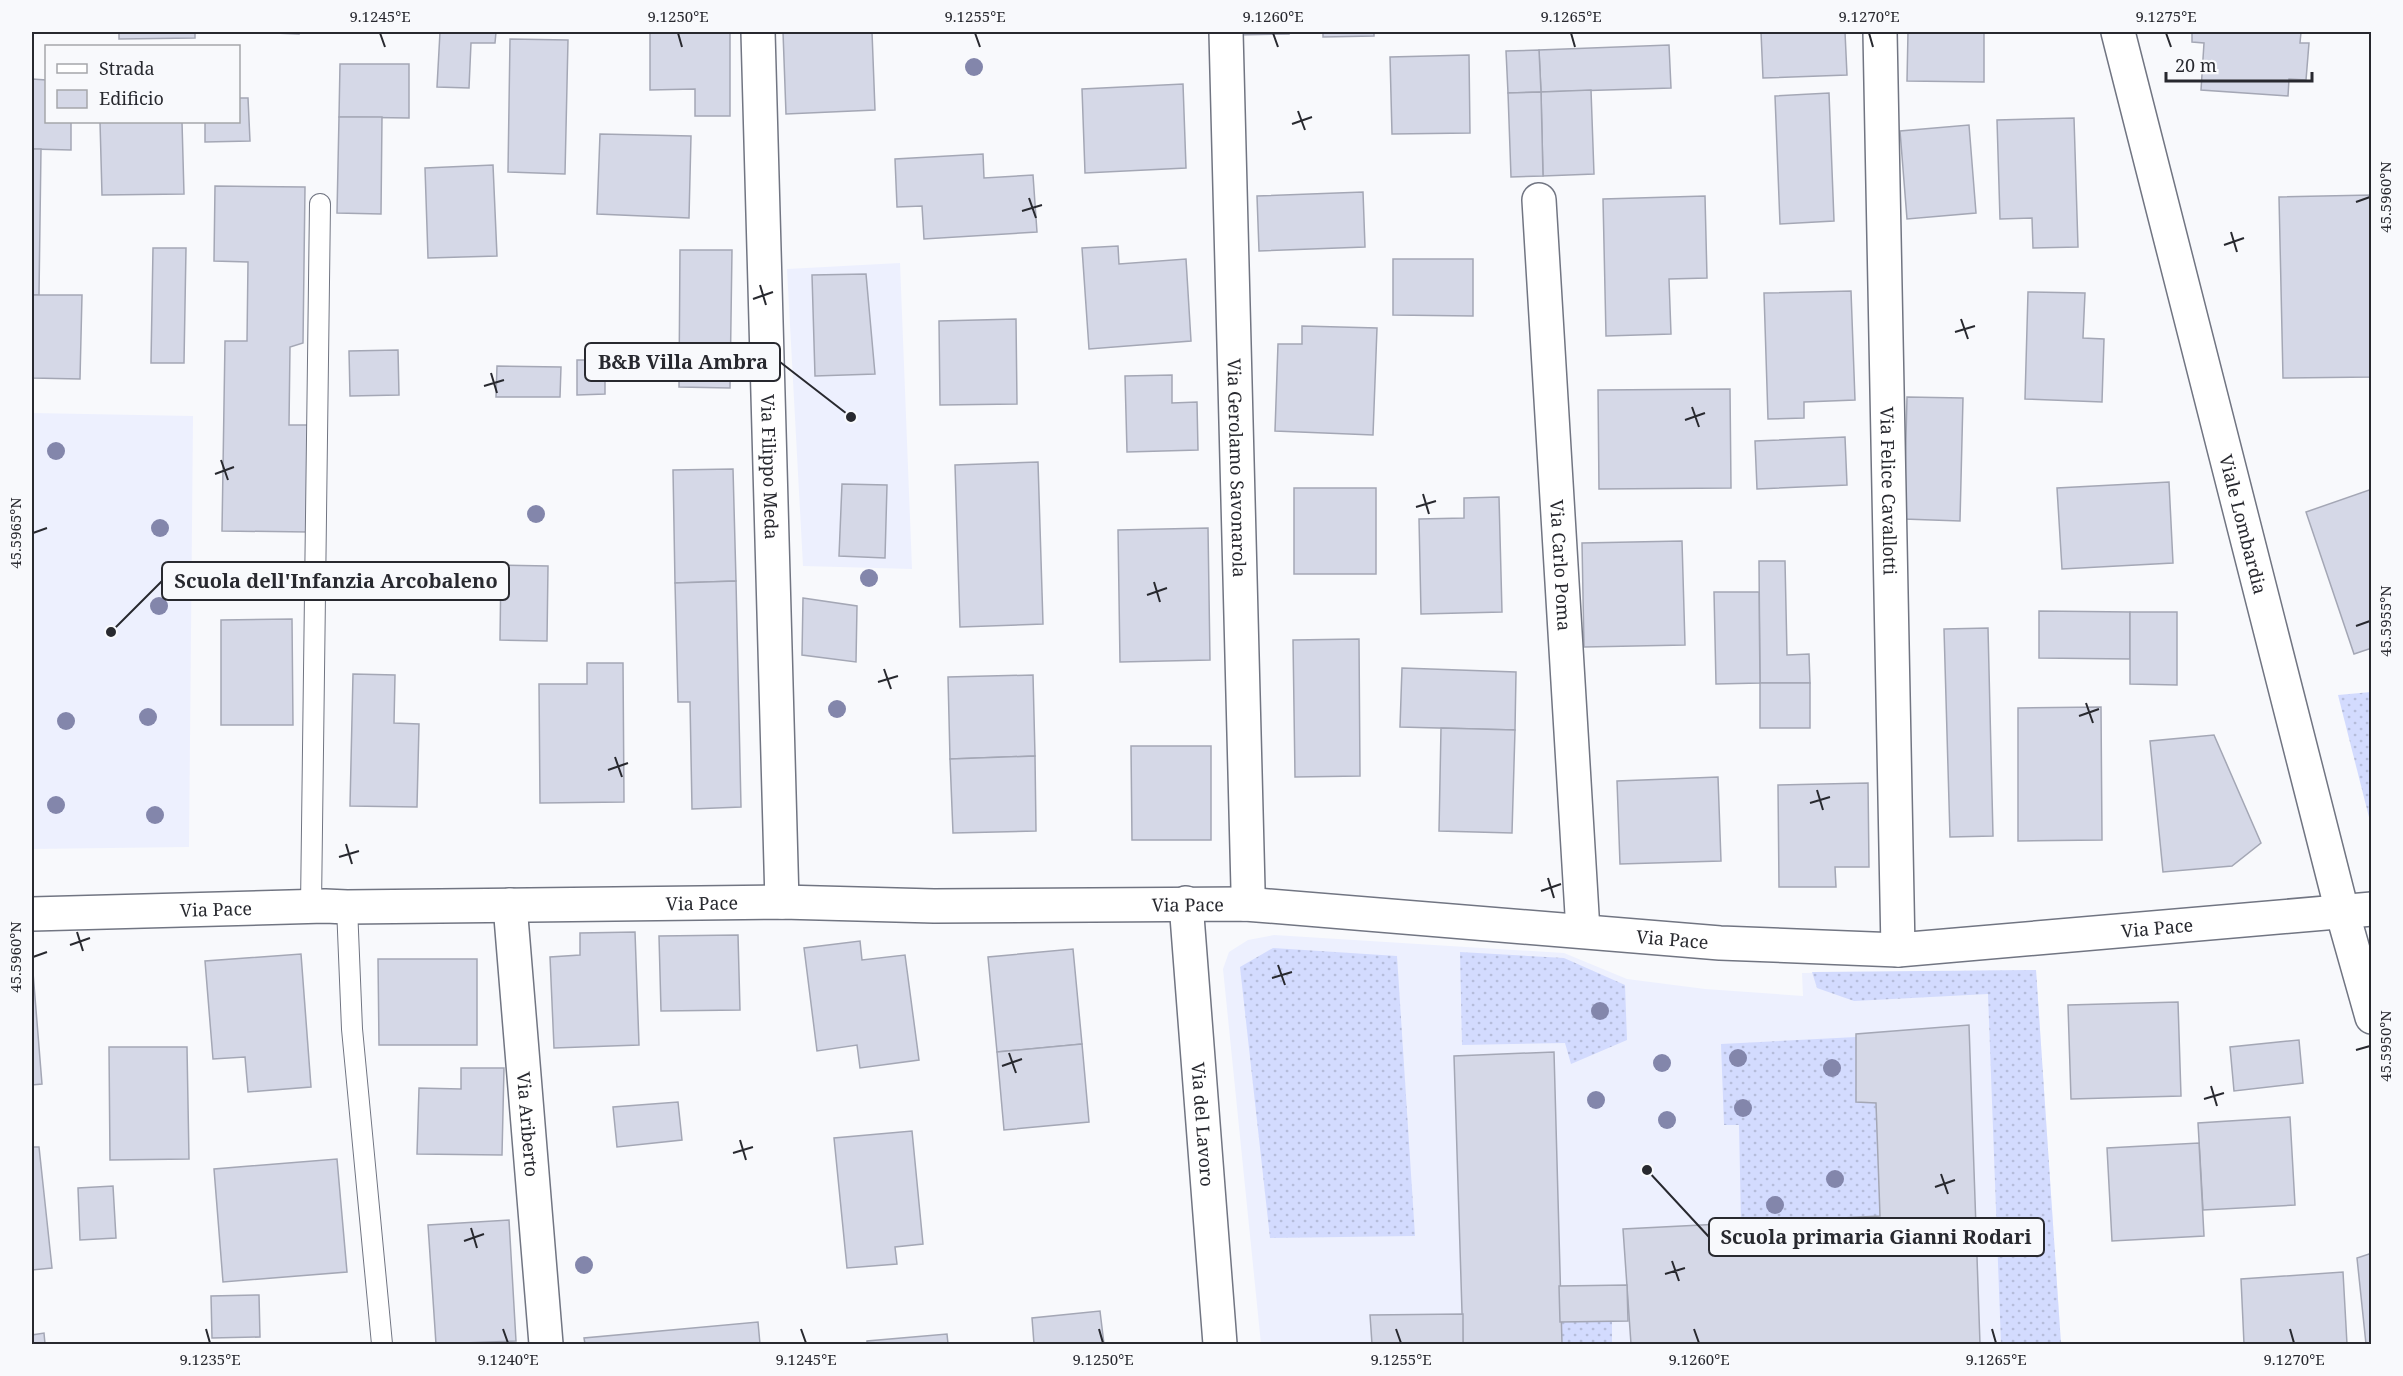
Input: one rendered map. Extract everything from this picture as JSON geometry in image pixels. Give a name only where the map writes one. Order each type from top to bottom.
[{"type":"street","name":"Via Filippo Meda","points":[[759,32],[782,902]]},
{"type":"street","name":"Via Gerolamo Savonarola","points":[[1226,32],[1248,889],[1245,904]]},
{"type":"street","name":"Via Felice Cavallotti","points":[[1880,32],[1898,950]]},
{"type":"street","name":"Viale Lombardia","points":[[2118,32],[2357,910],[2372,1017]]},
{"type":"street","name":"Via Carlo Poma","points":[[1539,200],[1583,930]]},
{"type":"street","name":"Via Pace","points":[[32,914],[311,906],[782,902],[934,906],[1245,904],[1720,943],[1898,950],[2357,910]]},
{"type":"street","name":"Via del Lavoro","points":[[1186,903],[1220,1344]]},
{"type":"street","name":"Via Ariberto","points":[[510,905],[546,1344]]},
{"type":"lane","points":[[311,906],[320,204]]},
{"type":"lane","points":[[347,907],[352,1029],[382,1344]]},
{"type":"shaded area","points":[[900,263],[912,569],[803,566],[787,269]]},
{"type":"shaded area","points":[[32,413],[193,416],[189,847],[32,849]]},
{"type":"shaded area","points":[[2372,692],[2371,825],[2338,695]]},
{"type":"shaded area","points":[[1274,935],[1564,953],[1627,979],[1705,989],[1803,996],[1802,973],[2036,970],[2061,1344],[1261,1344],[1223,969],[1229,952],[1248,940]]},
{"type":"shaded area","points":[[1273,948],[1397,956],[1415,1236],[1270,1238],[1240,967]]},
{"type":"shaded area","points":[[1460,952],[1564,958],[1625,985],[1627,1040],[1571,1064],[1565,1043],[1462,1045]]},
{"type":"shaded area","points":[[2036,970],[2061,1344],[2001,1344],[1988,994],[1854,1001],[1817,988],[1812,972]]},
{"type":"shaded area","points":[[1856,1037],[1856,1102],[1876,1103],[1880,1216],[1741,1223],[1739,1125],[1724,1125],[1721,1044]]},
{"type":"shaded area","points":[[1560,1320],[1612,1321],[1612,1344],[1562,1344]]},
{"type":"building","points":[[119,32],[195,32],[195,38],[119,39]]},
{"type":"building","points":[[246,32],[299,32],[299,34]]},
{"type":"building","points":[[440,32],[496,32],[495,43],[471,43],[469,88],[437,87]]},
{"type":"building","points":[[650,32],[730,32],[730,116],[695,116],[695,89],[650,90]]},
{"type":"building","points":[[783,32],[872,32],[875,110],[786,114]]},
{"type":"building","points":[[1211,32],[1211,33],[1063,33]]},
{"type":"building","points":[[1237,32],[1289,32],[1289,34],[1237,35]]},
{"type":"building","points":[[1323,32],[1374,32],[1374,36],[1323,37]]},
{"type":"building","points":[[1761,32],[1845,32],[1847,75],[1763,78]]},
{"type":"building","points":[[1908,32],[1984,32],[1984,82],[1907,81]]},
{"type":"building","points":[[2192,32],[2301,32],[2300,43],[2309,43],[2306,80],[2289,79],[2288,96],[2201,90],[2204,43],[2192,42]]},
{"type":"building","points":[[510,39],[568,40],[565,174],[508,172]]},
{"type":"building","points":[[1669,45],[1671,88],[1541,92],[1539,50]]},
{"type":"building","points":[[1539,50],[1541,92],[1508,93],[1506,51]]},
{"type":"building","points":[[1469,55],[1470,133],[1392,134],[1390,57]]},
{"type":"building","points":[[340,64],[409,64],[409,118],[339,117]]},
{"type":"building","points":[[32,79],[45,80],[45,123],[71,123],[71,150],[32,149]]},
{"type":"building","points":[[1183,84],[1186,168],[1085,173],[1082,89]]},
{"type":"building","points":[[1591,90],[1594,174],[1543,176],[1541,92]]},
{"type":"building","points":[[1541,92],[1543,176],[1511,177],[1508,93]]},
{"type":"building","points":[[1829,93],[1834,221],[1780,224],[1775,96]]},
{"type":"building","points":[[240,98],[248,98],[250,141],[205,142],[205,123],[240,123]]},
{"type":"building","points":[[339,117],[382,117],[381,214],[337,213]]},
{"type":"building","points":[[2074,118],[2078,247],[2033,248],[2032,218],[2000,219],[1997,120]]},
{"type":"building","points":[[100,123],[182,123],[184,194],[102,195]]},
{"type":"building","points":[[1969,125],[1976,213],[1907,219],[1900,131]]},
{"type":"building","points":[[600,134],[691,136],[689,218],[597,214]]},
{"type":"building","points":[[32,149],[41,149],[39,295],[32,295]]},
{"type":"building","points":[[983,154],[984,178],[1033,175],[1037,232],[924,239],[922,206],[897,207],[895,159]]},
{"type":"building","points":[[493,165],[497,256],[428,258],[425,168]]},
{"type":"building","points":[[215,186],[305,187],[303,343],[290,347],[289,425],[309,425],[308,532],[222,531],[225,341],[247,341],[248,262],[214,261]]},
{"type":"building","points":[[1363,192],[1365,247],[1259,251],[1257,196]]},
{"type":"building","points":[[2372,195],[2372,377],[2283,378],[2279,197]]},
{"type":"building","points":[[1705,196],[1707,278],[1669,279],[1671,334],[1606,336],[1603,199]]},
{"type":"building","points":[[1118,246],[1119,264],[1186,259],[1191,341],[1089,349],[1082,248]]},
{"type":"building","points":[[153,248],[186,248],[184,363],[151,363]]},
{"type":"building","points":[[680,250],[732,250],[730,388],[679,387]]},
{"type":"building","points":[[1393,259],[1473,259],[1473,316],[1393,315]]},
{"type":"building","points":[[866,274],[875,374],[815,376],[812,275]]},
{"type":"building","points":[[1851,291],[1855,400],[1804,402],[1804,418],[1768,419],[1764,293]]},
{"type":"building","points":[[2028,292],[2085,293],[2083,338],[2104,339],[2102,402],[2025,399]]},
{"type":"building","points":[[32,295],[82,295],[80,379],[32,378]]},
{"type":"building","points":[[1016,319],[1017,404],[940,405],[939,321]]},
{"type":"building","points":[[1302,326],[1377,328],[1373,435],[1275,431],[1278,344],[1302,344]]},
{"type":"building","points":[[398,350],[399,395],[350,396],[349,351]]},
{"type":"building","points":[[577,360],[605,360],[605,394],[577,395]]},
{"type":"building","points":[[497,366],[561,367],[560,397],[496,397]]},
{"type":"building","points":[[1172,375],[1172,403],[1197,402],[1198,450],[1127,452],[1125,376]]},
{"type":"building","points":[[1730,389],[1731,488],[1599,489],[1598,390]]},
{"type":"building","points":[[1907,397],[1963,398],[1960,521],[1904,519]]},
{"type":"building","points":[[1845,437],[1847,485],[1757,489],[1755,441]]},
{"type":"building","points":[[1038,462],[1043,624],[960,627],[955,465]]},
{"type":"building","points":[[733,469],[736,581],[675,583],[673,470]]},
{"type":"building","points":[[2169,482],[2173,563],[2062,569],[2057,488]]},
{"type":"building","points":[[842,484],[887,485],[885,558],[839,556]]},
{"type":"building","points":[[1294,488],[1376,488],[1376,574],[1294,574]]},
{"type":"building","points":[[2372,489],[2372,648],[2354,654],[2306,512]]},
{"type":"building","points":[[1499,497],[1502,612],[1421,614],[1419,519],[1464,518],[1464,498]]},
{"type":"building","points":[[1208,528],[1210,660],[1120,662],[1118,530]]},
{"type":"building","points":[[1682,541],[1685,645],[1584,647],[1582,543]]},
{"type":"building","points":[[1759,561],[1785,561],[1787,655],[1809,654],[1810,683],[1760,683]]},
{"type":"building","points":[[501,565],[548,566],[547,641],[500,640]]},
{"type":"building","points":[[736,581],[741,807],[692,809],[690,702],[678,702],[675,583]]},
{"type":"building","points":[[1714,592],[1759,592],[1760,683],[1716,684]]},
{"type":"building","points":[[803,598],[857,606],[856,662],[802,655]]},
{"type":"building","points":[[2039,611],[2130,612],[2130,659],[2039,658]]},
{"type":"building","points":[[2130,612],[2177,612],[2177,685],[2130,684]]},
{"type":"building","points":[[292,619],[293,725],[221,725],[221,620]]},
{"type":"building","points":[[1988,628],[1993,836],[1950,837],[1944,629]]},
{"type":"building","points":[[1359,639],[1360,776],[1295,777],[1293,640]]},
{"type":"building","points":[[587,663],[623,663],[624,802],[540,803],[539,684],[587,684]]},
{"type":"building","points":[[1402,668],[1516,672],[1515,730],[1400,727]]},
{"type":"building","points":[[353,674],[395,675],[394,723],[419,724],[417,807],[350,806]]},
{"type":"building","points":[[1033,675],[1035,756],[950,759],[948,677]]},
{"type":"building","points":[[1760,683],[1810,683],[1810,728],[1760,728]]},
{"type":"building","points":[[2101,707],[2102,840],[2018,841],[2018,708]]},
{"type":"building","points":[[1441,728],[1515,730],[1512,833],[1439,831]]},
{"type":"building","points":[[2214,735],[2261,843],[2232,866],[2163,872],[2150,741]]},
{"type":"building","points":[[1131,746],[1211,746],[1211,840],[1132,840]]},
{"type":"building","points":[[1035,756],[1036,831],[953,833],[950,759]]},
{"type":"building","points":[[1718,777],[1721,861],[1620,864],[1617,781]]},
{"type":"building","points":[[1868,783],[1869,867],[1835,867],[1836,887],[1779,887],[1778,785]]},
{"type":"building","points":[[635,932],[639,1045],[554,1048],[550,957],[580,955],[580,933]]},
{"type":"building","points":[[738,935],[740,1010],[661,1011],[659,936]]},
{"type":"building","points":[[860,941],[862,960],[905,955],[919,1060],[860,1068],[857,1045],[817,1051],[804,948]]},
{"type":"building","points":[[1073,949],[1082,1044],[997,1052],[988,957]]},
{"type":"building","points":[[301,954],[311,1087],[248,1092],[245,1057],[213,1059],[205,961]]},
{"type":"building","points":[[378,959],[477,959],[477,1045],[379,1045]]},
{"type":"building","points":[[32,960],[42,1084],[32,1085]]},
{"type":"building","points":[[2178,1002],[2181,1096],[2071,1099],[2068,1005]]},
{"type":"building","points":[[1969,1025],[1980,1344],[1631,1344],[1623,1229],[1880,1216],[1876,1103],[1856,1102],[1856,1034]]},
{"type":"building","points":[[2299,1040],[2303,1083],[2234,1091],[2230,1047]]},
{"type":"building","points":[[1082,1044],[1089,1122],[1004,1130],[997,1052]]},
{"type":"building","points":[[109,1047],[187,1047],[189,1159],[110,1160]]},
{"type":"building","points":[[1554,1052],[1562,1344],[1463,1344],[1454,1056]]},
{"type":"building","points":[[461,1068],[504,1068],[502,1155],[417,1154],[419,1088],[461,1089]]},
{"type":"building","points":[[678,1102],[682,1140],[617,1147],[613,1107]]},
{"type":"building","points":[[2290,1117],[2295,1205],[2203,1210],[2198,1123]]},
{"type":"building","points":[[912,1131],[923,1244],[895,1247],[897,1264],[847,1268],[834,1138]]},
{"type":"building","points":[[2199,1143],[2204,1236],[2112,1241],[2107,1148]]},
{"type":"building","points":[[32,1147],[39,1147],[52,1268],[32,1270]]},
{"type":"building","points":[[337,1159],[347,1272],[223,1282],[214,1169]]},
{"type":"building","points":[[113,1186],[116,1238],[80,1240],[78,1188]]},
{"type":"building","points":[[509,1220],[516,1341],[436,1344],[428,1225]]},
{"type":"building","points":[[2372,1253],[2372,1344],[2366,1344],[2357,1258]]},
{"type":"building","points":[[2343,1272],[2347,1344],[2244,1344],[2241,1279]]},
{"type":"building","points":[[1627,1285],[1628,1321],[1560,1322],[1559,1286]]},
{"type":"building","points":[[259,1295],[260,1337],[212,1338],[211,1296]]},
{"type":"building","points":[[1100,1311],[1104,1344],[1034,1344],[1032,1318]]},
{"type":"building","points":[[1463,1314],[1463,1344],[1372,1344],[1370,1315]]},
{"type":"building","points":[[758,1322],[760,1344],[585,1344],[584,1338]]},
{"type":"building","points":[[44,1333],[45,1344],[32,1344],[32,1335]]},
{"type":"building","points":[[947,1334],[948,1344],[867,1344],[867,1341]]},
{"type":"place","name":"B&B Villa Ambra","points":[[851,417]]},
{"type":"place","name":"Scuola dell'Infanzia Arcobaleno","points":[[111,632]]},
{"type":"place","name":"Scuola primaria Gianni Rodari","points":[[1647,1170]]}]
